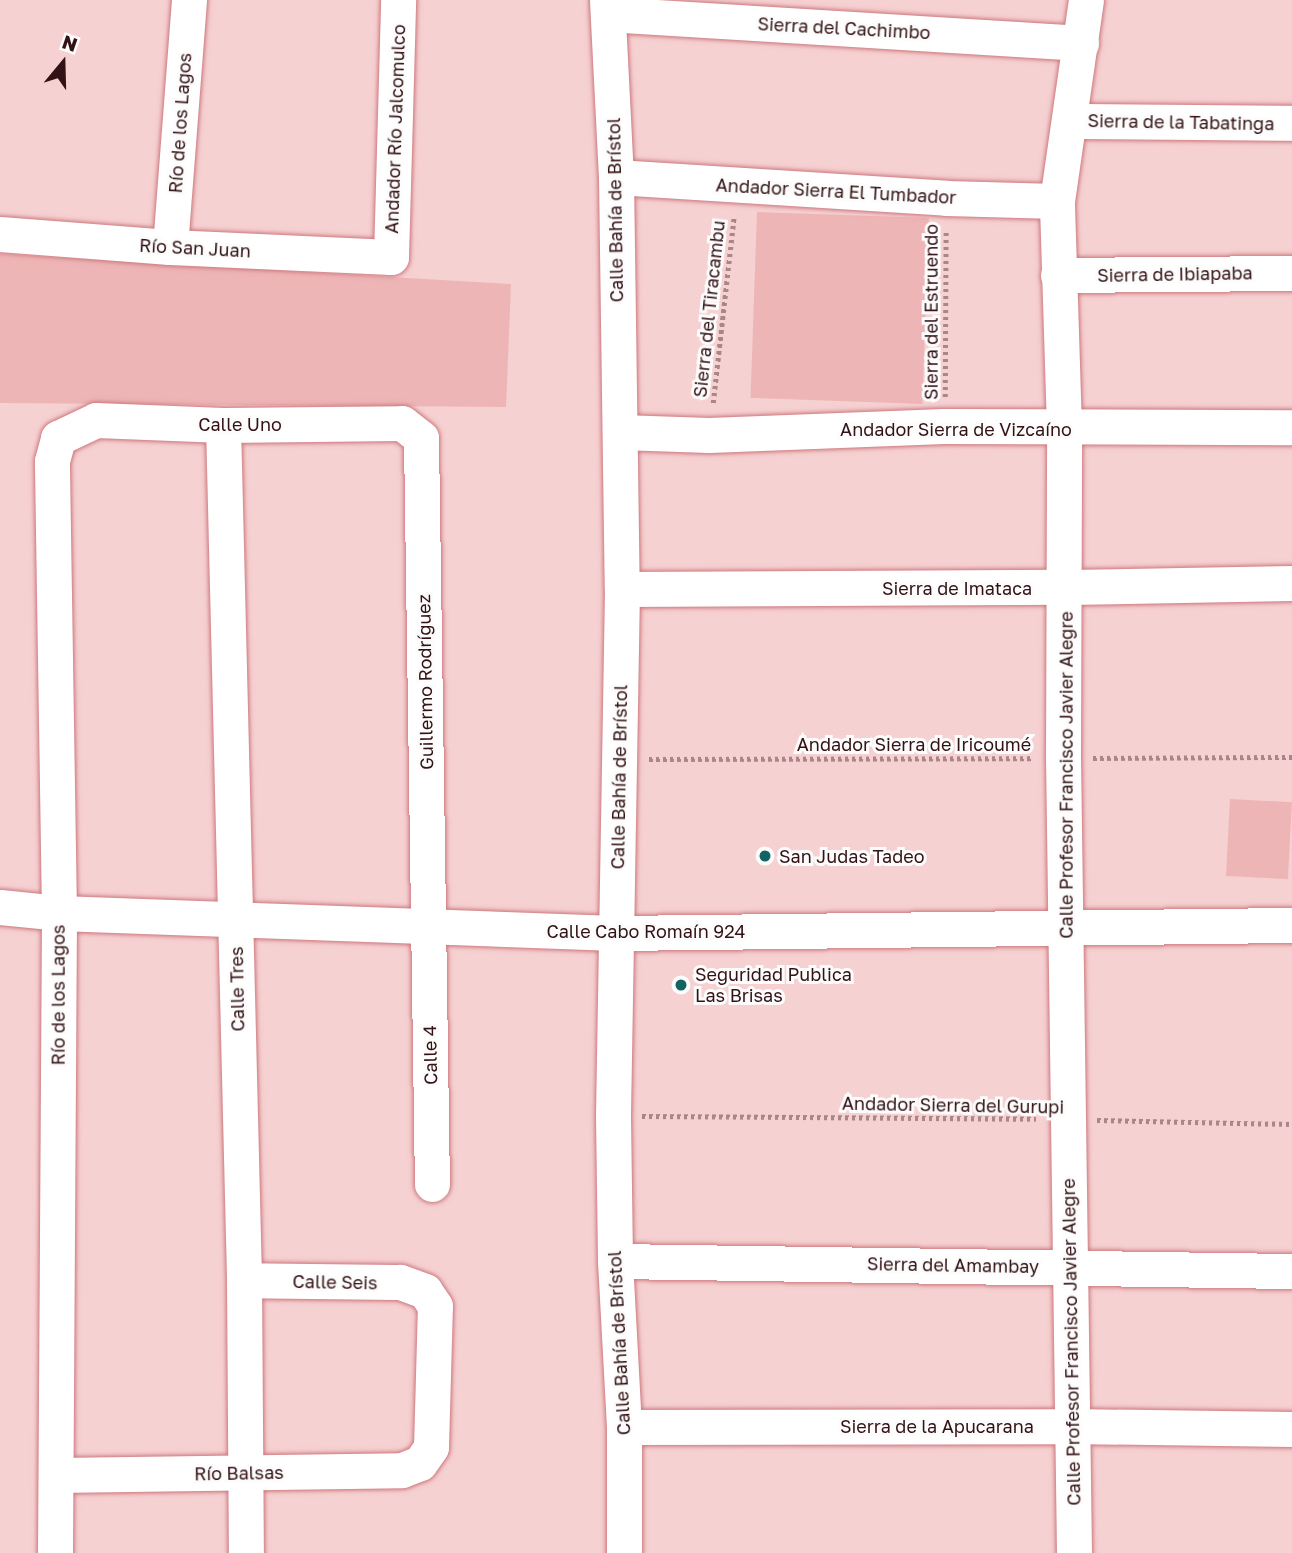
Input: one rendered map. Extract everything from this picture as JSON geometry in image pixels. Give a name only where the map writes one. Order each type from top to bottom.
[{"type":"street","name":"Río de los Lagos","points":[[170,247],[189,0]]},
{"type":"street","name":"Andador Río Jalcomulco","points":[[391,257],[398,0]]},
{"type":"street","name":"Calle Profesor Francisco Javier Alegre","points":[[1074,1553],[1063,758],[1066,587],[1057,201],[1086,0]]},
{"type":"street","name":"Sierra del Cachimbo","points":[[608,7],[1081,43]]},
{"type":"street","name":"Calle Bahía de Brístol","points":[[608,7],[616,177],[622,589],[613,1116],[615,1261],[624,1427],[624,1553]]},
{"type":"street","name":"Sierra de la Tabatinga","points":[[1070,121],[1292,123]]},
{"type":"street","name":"Andador Sierra El Tumbador","points":[[616,177],[946,198],[1057,201]]},
{"type":"street","name":"Río San Juan","points":[[0,234],[170,247],[391,257]]},
{"type":"street","name":"Sierra de Ibiapaba","points":[[1058,275],[1292,273]]},
{"type":"street","name":"Calle Uno","points":[[58,438],[96,420],[223,425],[402,423],[421,438]]},
{"type":"street","name":"Calle Tres","points":[[223,425],[244,1280],[246,1553]]},
{"type":"street","name":"Andador Sierra de Vizcaíno","points":[[620,432],[709,435],[944,426],[1292,427]]},
{"type":"street","name":"Río de los Lagos","points":[[55,1553],[59,913],[52,461],[58,438]]},
{"type":"street","name":"Guillermo Rodríguez","points":[[421,438],[428,926]]},
{"type":"street","name":"Sierra de Imataca","points":[[622,589],[1292,583]]},
{"type":"street","name":"Calle Cabo Romaín 924","points":[[0,907],[59,913],[616,933],[1292,925]]},
{"type":"street","name":"Calle 4","points":[[428,926],[432,1184]]},
{"type":"street","name":"Sierra del Amambay","points":[[615,1261],[1292,1271]]},
{"type":"street","name":"Calle Seis","points":[[244,1280],[400,1282],[425,1291],[435,1306],[431,1447],[420,1463]]},
{"type":"street","name":"Sierra de la Apucarana","points":[[624,1427],[1071,1426],[1292,1429]]},
{"type":"street","name":"Río Balsas","points":[[56,1475],[402,1470],[420,1463]]},
{"type":"path","name":"Sierra del Tiracambu","points":[[709,435],[737,185]]},
{"type":"path","name":"Sierra del Estruendo","points":[[944,426],[946,198]]},
{"type":"path","name":"Andador Sierra de Iricoumé","points":[[620,759],[1292,757]]},
{"type":"path","name":"Andador Sierra del Gurupi","points":[[613,1116],[1292,1124]]},
{"type":"shaded area","points":[[757,212],[929,218],[922,404],[751,398]]},
{"type":"shaded area","points":[[0,254],[511,284],[506,407],[0,403]]},
{"type":"shaded area","points":[[1230,799],[1292,802],[1288,879],[1226,876]]},
{"type":"place","name":"San Judas Tadeo","points":[[765,856]]},
{"type":"place","name":"Seguridad Publica Las Brisas","points":[[681,985]]}]
